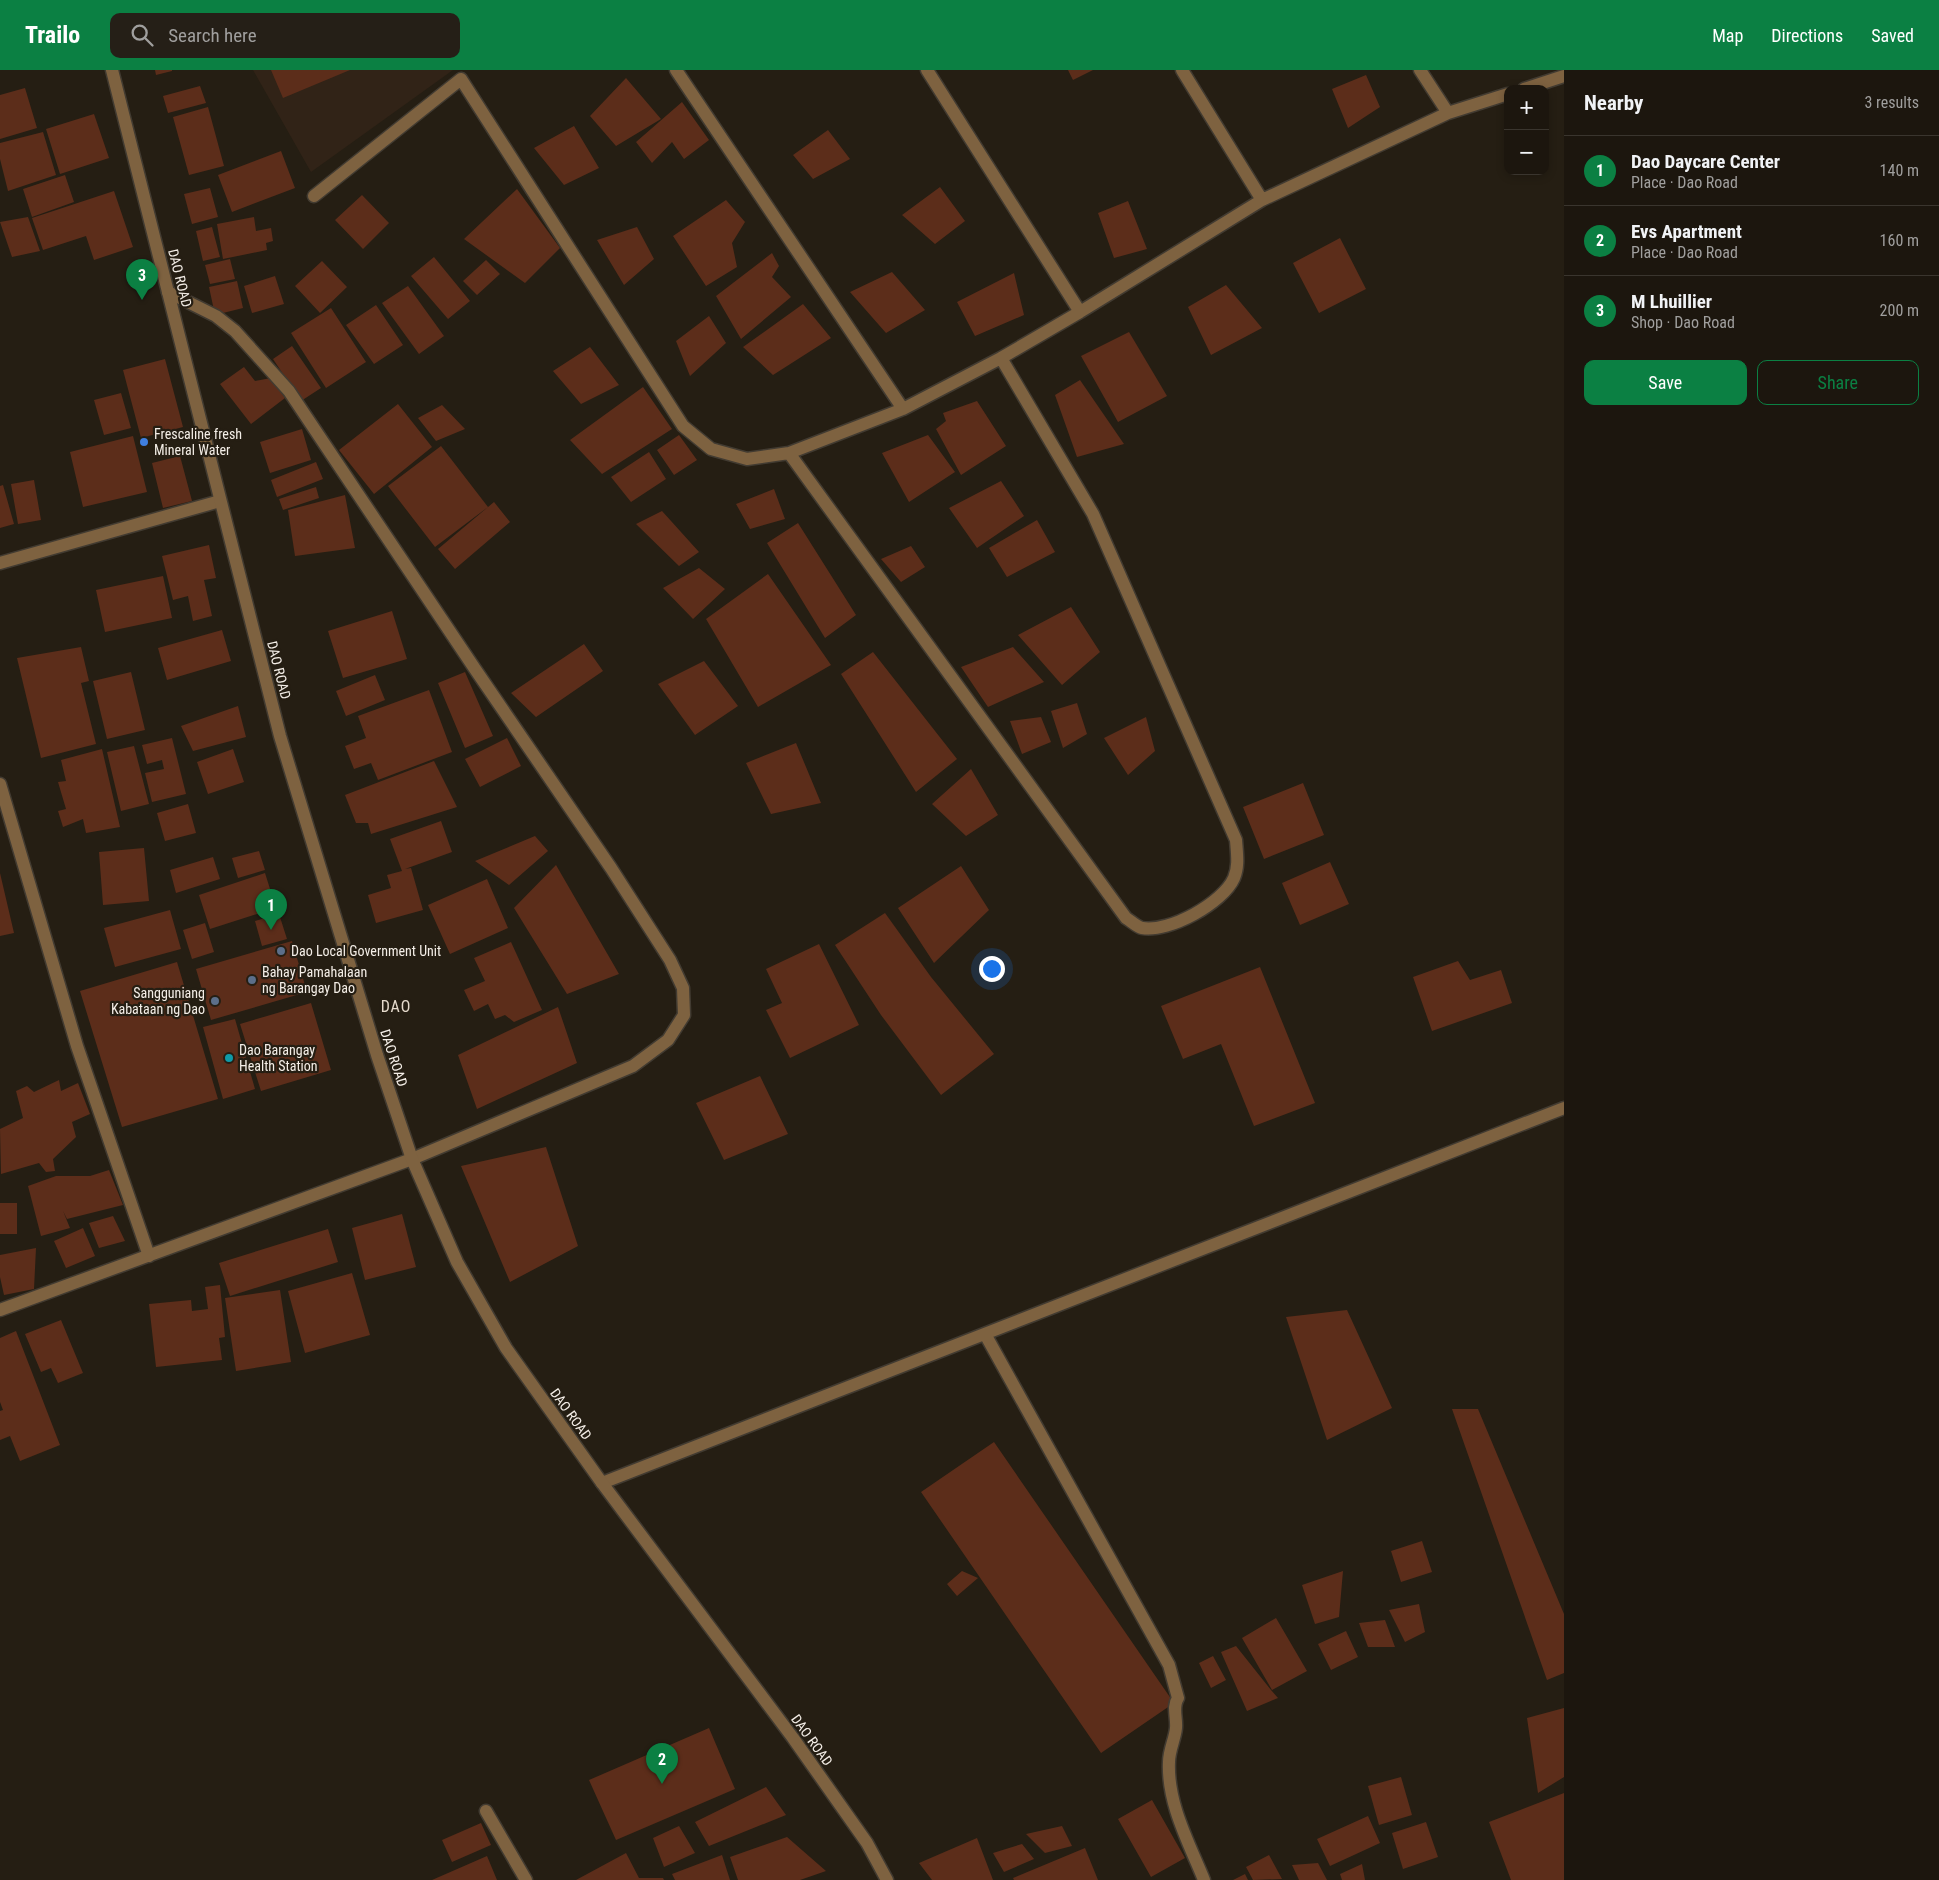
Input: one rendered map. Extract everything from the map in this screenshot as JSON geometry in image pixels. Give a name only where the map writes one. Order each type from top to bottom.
[{"type":"street","name":"DAO ROAD","points":[[112,70],[280,736],[376,1055],[412,1159],[457,1262],[506,1348],[602,1483],[793,1738],[867,1843],[887,1880]]},
{"type":"street","points":[[676,70],[903,408]]},
{"type":"street","points":[[927,70],[1080,312]]},
{"type":"street","points":[[1182,70],[1262,200]]},
{"type":"street","points":[[1420,70],[1448,113]]},
{"type":"street","points":[[1536,85],[1564,76]]},
{"type":"street","points":[[314,196],[461,79],[683,426],[711,449],[748,459],[789,453],[903,408],[1001,358],[1080,312],[1262,200],[1448,113],[1504,95]]},
{"type":"street","points":[[0,1310],[412,1159],[633,1066],[668,1040],[684,1015],[683,988],[670,960],[611,868],[289,391],[235,331],[216,316],[168,292]]},
{"type":"street","points":[[789,453],[1126,918],[1141,928],[1163,928],[1205,908],[1221,895],[1233,880],[1238,863],[1236,840],[1093,514],[1001,358]]},
{"type":"street","points":[[0,563],[220,501]]},
{"type":"street","points":[[0,784],[77,1046],[149,1256]]},
{"type":"street","points":[[602,1483],[1564,1108]]},
{"type":"street","points":[[985,1334],[1168,1664],[1178,1698],[1174,1703],[1176,1728],[1168,1760],[1169,1785],[1183,1828],[1204,1880]]},
{"type":"street","points":[[486,1811],[526,1880]]},
{"type":"shaded area","points":[[253,70],[453,70],[311,172]]},
{"type":"building","points":[[155,70],[172,70],[172,71],[156,75]]},
{"type":"building","points":[[271,70],[350,70],[283,98]]},
{"type":"building","points":[[1068,70],[1093,70],[1073,80]]},
{"type":"building","points":[[1366,75],[1380,107],[1348,128],[1332,89]]},
{"type":"building","points":[[626,78],[661,119],[616,146],[590,116]]},
{"type":"building","points":[[200,86],[206,103],[168,113],[163,96]]},
{"type":"building","points":[[25,88],[37,128],[0,139],[0,95]]},
{"type":"building","points":[[682,102],[709,140],[684,159],[672,142],[652,163],[636,142]]},
{"type":"building","points":[[208,107],[224,166],[189,175],[173,117]]},
{"type":"building","points":[[94,114],[109,158],[60,174],[46,129]]},
{"type":"building","points":[[574,126],[599,168],[564,185],[534,148]]},
{"type":"building","points":[[828,130],[850,159],[813,179],[793,155]]},
{"type":"building","points":[[43,132],[56,175],[8,191],[0,159],[0,143]]},
{"type":"building","points":[[281,151],[295,188],[232,212],[218,175]]},
{"type":"building","points":[[65,175],[74,202],[32,217],[23,189]]},
{"type":"building","points":[[940,187],[965,221],[935,244],[902,215]]},
{"type":"building","points":[[210,188],[218,217],[192,224],[184,194]]},
{"type":"building","points":[[517,189],[560,248],[525,283],[464,239]]},
{"type":"building","points":[[114,191],[133,247],[94,260],[86,236],[43,250],[32,218]]},
{"type":"building","points":[[362,195],[389,223],[363,249],[335,220]]},
{"type":"building","points":[[726,200],[745,222],[732,243],[737,267],[706,286],[673,236]]},
{"type":"building","points":[[1128,201],[1147,249],[1114,258],[1098,213]]},
{"type":"building","points":[[28,217],[40,251],[12,257],[0,222]]},
{"type":"building","points":[[254,217],[256,231],[271,228],[273,241],[266,243],[267,250],[223,259],[217,224]]},
{"type":"building","points":[[212,227],[220,257],[203,261],[196,231]]},
{"type":"building","points":[[637,227],[654,259],[624,285],[597,240]]},
{"type":"building","points":[[1340,238],[1366,289],[1319,313],[1293,263]]},
{"type":"building","points":[[772,253],[779,266],[772,277],[791,297],[741,339],[716,296]]},
{"type":"building","points":[[434,257],[470,301],[448,319],[411,276]]},
{"type":"building","points":[[230,259],[235,279],[210,284],[205,265]]},
{"type":"building","points":[[486,260],[500,274],[477,295],[463,281]]},
{"type":"building","points":[[322,261],[347,287],[320,313],[295,286]]},
{"type":"building","points":[[892,272],[925,310],[886,333],[850,292]]},
{"type":"building","points":[[1014,273],[1024,315],[975,336],[957,302]]},
{"type":"building","points":[[275,276],[284,304],[252,313],[244,286]]},
{"type":"building","points":[[237,281],[243,308],[215,315],[209,287]]},
{"type":"building","points":[[1226,285],[1262,328],[1211,355],[1188,307]]},
{"type":"building","points":[[408,286],[444,336],[419,354],[382,303]]},
{"type":"building","points":[[803,304],[831,338],[773,375],[743,347]]},
{"type":"building","points":[[376,305],[403,345],[374,364],[346,325]]},
{"type":"building","points":[[331,308],[366,362],[326,388],[291,333]]},
{"type":"building","points":[[709,316],[726,343],[690,376],[676,341]]},
{"type":"building","points":[[1129,332],[1167,396],[1118,422],[1081,356]]},
{"type":"building","points":[[292,346],[321,388],[301,401],[273,359]]},
{"type":"building","points":[[590,347],[619,385],[581,404],[553,371]]},
{"type":"building","points":[[165,359],[183,427],[141,438],[123,370]]},
{"type":"building","points":[[244,367],[255,381],[271,378],[285,398],[251,424],[220,384]]},
{"type":"building","points":[[1080,380],[1124,444],[1077,457],[1055,395]]},
{"type":"building","points":[[643,387],[672,429],[602,474],[570,440]]},
{"type":"building","points":[[121,393],[131,428],[104,435],[94,400]]},
{"type":"building","points":[[977,401],[1006,446],[961,475],[936,429],[946,421],[943,413]]},
{"type":"building","points":[[398,404],[432,447],[374,494],[339,450]]},
{"type":"building","points":[[442,405],[465,429],[436,441],[418,418]]},
{"type":"building","points":[[302,429],[311,460],[270,473],[260,442]]},
{"type":"building","points":[[679,435],[697,460],[674,475],[657,450]]},
{"type":"building","points":[[928,435],[955,472],[909,502],[882,453]]},
{"type":"building","points":[[133,436],[147,492],[83,507],[70,452]]},
{"type":"building","points":[[441,446],[488,507],[435,547],[388,486]]},
{"type":"building","points":[[649,452],[666,479],[631,502],[611,477]]},
{"type":"building","points":[[180,456],[192,501],[163,508],[152,463]]},
{"type":"building","points":[[316,462],[323,479],[277,497],[271,480]]},
{"type":"building","points":[[34,480],[41,520],[18,524],[11,484]]},
{"type":"building","points":[[1001,481],[1024,516],[977,548],[949,508]]},
{"type":"building","points":[[3,485],[14,524],[0,528],[0,486]]},
{"type":"building","points":[[316,487],[319,498],[283,510],[279,499]]},
{"type":"building","points":[[774,489],[785,519],[750,529],[736,504]]},
{"type":"building","points":[[345,495],[355,548],[295,556],[288,510]]},
{"type":"building","points":[[494,502],[510,522],[455,569],[438,549]]},
{"type":"building","points":[[662,511],[699,552],[679,566],[636,524]]},
{"type":"building","points":[[1037,520],[1055,552],[1007,577],[989,548]]},
{"type":"building","points":[[798,523],[856,615],[825,638],[767,543]]},
{"type":"building","points":[[209,545],[216,578],[204,580],[212,616],[193,621],[188,596],[173,600],[162,556]]},
{"type":"building","points":[[911,546],[925,567],[901,582],[881,559]]},
{"type":"building","points":[[699,568],[725,589],[693,619],[663,588]]},
{"type":"building","points":[[768,574],[831,665],[758,707],[706,619]]},
{"type":"building","points":[[163,576],[172,618],[105,632],[96,590]]},
{"type":"building","points":[[1071,607],[1100,652],[1062,685],[1018,635]]},
{"type":"building","points":[[392,611],[407,659],[343,678],[328,631]]},
{"type":"building","points":[[222,630],[231,661],[167,680],[158,648]]},
{"type":"building","points":[[584,644],[603,671],[536,717],[511,693]]},
{"type":"building","points":[[81,647],[89,681],[81,683],[96,744],[41,758],[17,658]]},
{"type":"building","points":[[1013,647],[1044,682],[988,707],[961,667]]},
{"type":"building","points":[[873,652],[957,759],[916,792],[841,674]]},
{"type":"building","points":[[704,661],[738,706],[695,735],[658,684]]},
{"type":"building","points":[[131,672],[145,730],[107,739],[93,681]]},
{"type":"building","points":[[465,672],[493,736],[465,748],[438,683]]},
{"type":"building","points":[[375,675],[385,700],[346,716],[336,691]]},
{"type":"building","points":[[429,690],[452,752],[378,780],[371,763],[354,769],[345,746],[366,738],[358,716]]},
{"type":"building","points":[[1077,703],[1087,734],[1063,748],[1051,711]]},
{"type":"building","points":[[238,706],[246,737],[193,751],[181,726]]},
{"type":"building","points":[[1041,717],[1051,742],[1022,754],[1010,721]]},
{"type":"building","points":[[1146,717],[1155,751],[1128,775],[1104,738]]},
{"type":"building","points":[[172,738],[186,794],[152,802],[145,773],[164,769],[162,760],[147,764],[142,745]]},
{"type":"building","points":[[507,738],[521,766],[480,787],[465,759]]},
{"type":"building","points":[[796,743],[821,803],[771,814],[746,763]]},
{"type":"building","points":[[134,746],[149,804],[121,811],[107,752]]},
{"type":"building","points":[[102,749],[120,827],[86,833],[83,819],[63,827],[58,811],[66,809],[58,782],[66,781],[61,760]]},
{"type":"building","points":[[233,749],[244,782],[208,794],[197,762]]},
{"type":"building","points":[[434,761],[457,807],[371,834],[368,823],[356,823],[345,795]]},
{"type":"building","points":[[971,769],[998,815],[966,836],[932,804]]},
{"type":"building","points":[[1303,783],[1324,835],[1264,859],[1243,807]]},
{"type":"building","points":[[188,804],[196,833],[165,841],[157,813]]},
{"type":"building","points":[[441,821],[452,852],[405,869],[411,868],[423,910],[376,923],[368,895],[391,888],[387,875],[402,871],[390,839]]},
{"type":"building","points":[[535,836],[548,851],[509,885],[475,861]]},
{"type":"building","points":[[144,848],[149,901],[103,905],[99,852]]},
{"type":"building","points":[[259,851],[265,870],[238,878],[232,858]]},
{"type":"building","points":[[213,857],[220,879],[176,893],[170,870]]},
{"type":"building","points":[[1330,862],[1349,904],[1300,925],[1282,883]]},
{"type":"building","points":[[556,865],[619,974],[567,994],[514,908]]},
{"type":"building","points":[[961,866],[989,910],[934,963],[898,908]]},
{"type":"building","points":[[0,873],[14,933],[0,936]]},
{"type":"building","points":[[265,873],[276,908],[210,929],[199,895]]},
{"type":"building","points":[[487,879],[508,928],[450,954],[428,905]]},
{"type":"building","points":[[170,910],[181,949],[115,967],[104,928]]},
{"type":"building","points":[[885,913],[931,977],[994,1054],[941,1095],[881,1015],[835,945]]},
{"type":"building","points":[[279,914],[287,939],[262,946],[255,921]]},
{"type":"building","points":[[205,923],[214,952],[192,959],[183,930]]},
{"type":"building","name":"Bahay Pamahalaan ng Barangay Dao","points":[[292,941],[307,992],[211,1020],[196,969]]},
{"type":"building","points":[[511,942],[542,1010],[514,1022],[505,1015],[495,1019],[488,1004],[474,1011],[464,990],[485,981],[474,958]]},
{"type":"building","points":[[819,944],[859,1025],[790,1058],[766,1010],[782,1003],[766,969]]},
{"type":"building","points":[[1458,961],[1470,980],[1501,970],[1512,1003],[1432,1031],[1413,977]]},
{"type":"building","points":[[177,962],[218,1099],[122,1127],[80,991]]},
{"type":"building","points":[[1260,967],[1315,1103],[1254,1126],[1221,1044],[1183,1059],[1161,1006]]},
{"type":"building","points":[[311,1003],[331,1070],[261,1091],[240,1024]]},
{"type":"building","points":[[558,1007],[577,1063],[477,1109],[458,1055]]},
{"type":"building","name":"Dao Barangay Health Station","points":[[235,1019],[255,1089],[223,1099],[203,1027]]},
{"type":"building","points":[[760,1076],[788,1134],[724,1160],[696,1103]]},
{"type":"building","points":[[59,1080],[61,1091],[78,1083],[90,1114],[72,1122],[76,1137],[53,1159],[55,1171],[46,1172],[39,1163],[1,1174],[0,1129],[23,1118],[16,1091],[27,1086],[34,1092]]},
{"type":"building","points":[[546,1147],[578,1246],[510,1282],[461,1166]]},
{"type":"building","points":[[109,1170],[123,1205],[67,1219],[63,1211],[70,1228],[41,1236],[28,1186],[56,1176],[90,1176]]},
{"type":"building","points":[[0,1203],[17,1203],[17,1234],[0,1234]]},
{"type":"building","points":[[402,1214],[416,1267],[365,1280],[352,1228]]},
{"type":"building","points":[[113,1216],[125,1241],[99,1248],[89,1223]]},
{"type":"building","points":[[83,1228],[95,1256],[66,1268],[54,1241]]},
{"type":"building","points":[[328,1229],[338,1262],[230,1296],[219,1263]]},
{"type":"building","points":[[36,1248],[34,1289],[4,1295],[0,1277],[0,1255]]},
{"type":"building","points":[[352,1273],[370,1335],[305,1353],[288,1291]]},
{"type":"building","points":[[220,1285],[225,1337],[219,1338],[222,1360],[156,1367],[149,1304],[191,1300],[192,1311],[208,1309],[205,1287]]},
{"type":"building","points":[[280,1290],[291,1362],[236,1371],[225,1298]]},
{"type":"building","points":[[1347,1310],[1392,1408],[1327,1440],[1286,1317]]},
{"type":"building","points":[[61,1320],[83,1373],[58,1383],[51,1368],[41,1372],[25,1334]]},
{"type":"building","points":[[16,1331],[60,1445],[20,1461],[10,1436],[0,1440],[0,1411],[3,1410],[0,1402],[0,1338]]},
{"type":"building","points":[[1452,1409],[1478,1409],[1564,1614],[1564,1673],[1547,1680]]},
{"type":"building","points":[[994,1442],[1174,1703],[1101,1753],[921,1492]]},
{"type":"building","points":[[1422,1541],[1432,1572],[1401,1582],[1391,1551]]},
{"type":"building","points":[[962,1571],[978,1578],[957,1596],[947,1584]]},
{"type":"building","points":[[1343,1571],[1339,1617],[1315,1624],[1302,1585]]},
{"type":"building","points":[[1419,1604],[1425,1632],[1405,1642],[1389,1610]]},
{"type":"building","points":[[1276,1618],[1307,1671],[1272,1690],[1242,1638]]},
{"type":"building","points":[[1385,1620],[1395,1647],[1368,1647],[1359,1623]]},
{"type":"building","points":[[1346,1631],[1358,1657],[1331,1670],[1318,1644]]},
{"type":"building","points":[[1236,1646],[1278,1698],[1247,1711],[1221,1652]]},
{"type":"building","points":[[1213,1656],[1226,1680],[1211,1688],[1199,1663]]},
{"type":"building","points":[[1564,1708],[1564,1777],[1538,1793],[1527,1718]]},
{"type":"building","points":[[709,1728],[735,1789],[616,1840],[589,1780]]},
{"type":"building","points":[[1401,1777],[1412,1815],[1379,1825],[1368,1786]]},
{"type":"building","points":[[766,1787],[786,1815],[709,1846],[695,1822]]},
{"type":"building","points":[[1564,1793],[1564,1880],[1511,1880],[1489,1822]]},
{"type":"building","points":[[1152,1800],[1185,1858],[1151,1877],[1118,1819]]},
{"type":"building","points":[[1368,1816],[1380,1843],[1330,1866],[1317,1839]]},
{"type":"building","points":[[1426,1822],[1438,1857],[1403,1869],[1392,1833]]},
{"type":"building","points":[[481,1823],[491,1845],[452,1862],[442,1840]]},
{"type":"building","points":[[679,1826],[695,1853],[664,1867],[653,1838]]},
{"type":"building","points":[[1062,1826],[1072,1846],[1045,1853],[1026,1834]]},
{"type":"building","points":[[787,1837],[826,1871],[800,1880],[738,1880],[730,1857]]},
{"type":"building","points":[[977,1838],[993,1880],[932,1880],[919,1863]]},
{"type":"building","points":[[1022,1844],[1034,1859],[1004,1872],[993,1853]]},
{"type":"building","points":[[1085,1848],[1098,1880],[1014,1880],[1013,1878]]},
{"type":"building","points":[[626,1853],[639,1878],[663,1878],[664,1880],[576,1880]]},
{"type":"building","points":[[722,1855],[730,1880],[675,1880],[672,1874]]},
{"type":"building","points":[[1269,1855],[1282,1879],[1253,1880],[1246,1867]]},
{"type":"building","points":[[487,1856],[497,1880],[432,1880]]},
{"type":"building","points":[[1318,1863],[1327,1880],[1299,1880],[1292,1865]]},
{"type":"building","points":[[1362,1864],[1365,1880],[1342,1880],[1340,1874]]},
{"type":"building","points":[[1245,1874],[1248,1880],[1233,1880]]},
{"type":"place","name":"M Lhuillier","points":[[142,300]]},
{"type":"place","name":"Frescaline fresh Mineral Water","points":[[144,442]]},
{"type":"place","name":"Dao Daycare Center","points":[[271,930]]},
{"type":"place","name":"Dao Local Government Unit","points":[[281,951]]},
{"type":"place","name":"Bahay Pamahalaan ng Barangay Dao","points":[[252,980]]},
{"type":"place","name":"Sangguniang Kabataan ng Dao","points":[[215,1001]]},
{"type":"place","name":"Dao Barangay Health Station","points":[[229,1058]]},
{"type":"place","name":"Evs Apartment","points":[[662,1784]]},
{"type":"district","name":"DAO","points":[[396,1006]]}]
